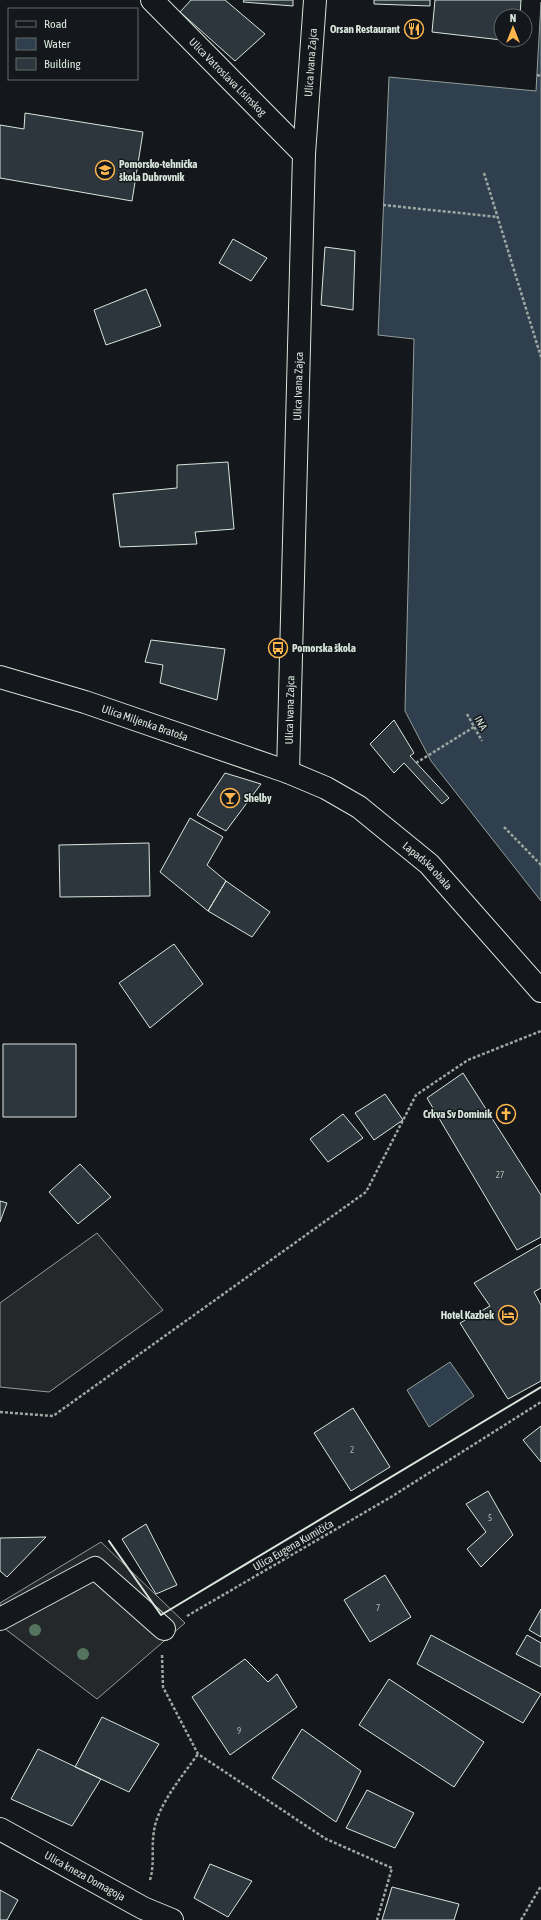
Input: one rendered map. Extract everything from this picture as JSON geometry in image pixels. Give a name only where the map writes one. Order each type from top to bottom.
[{"type":"street","name":"Ulica Vatroslava Lisinskog","points":[[152,0],[304,154]]},
{"type":"street","name":"Ulica Ivana Zajca","points":[[288,772],[304,154],[315,0]]},
{"type":"street","name":"Ulica Miljenka Bratoša","points":[[0,677],[84,702],[288,772]]},
{"type":"street","name":"Lapadska obala","points":[[288,772],[326,788],[360,807],[428,864],[541,991]]},
{"type":"street","points":[[0,1619],[95,1568],[164,1629]]},
{"type":"street","name":"Ulica kneza Domagoja","points":[[0,1829],[143,1908],[172,1920]]},
{"type":"path","points":[[484,173],[541,358]]},
{"type":"path","points":[[383,205],[498,217]]},
{"type":"path","name":"INA","points":[[467,714],[482,741]]},
{"type":"path","points":[[416,763],[474,727]]},
{"type":"path","points":[[504,828],[541,865]]},
{"type":"path","points":[[0,1412],[53,1416],[66,1407],[366,1192],[416,1095],[468,1060],[541,1031]]},
{"type":"path","name":"Ulica Eugena Kumičića","points":[[164,1629],[391,1497],[541,1402]]},
{"type":"path","points":[[164,1629],[162,1666],[163,1687],[198,1754],[326,1839],[392,1868],[377,1920]]},
{"type":"path","points":[[143,1908],[154,1867],[154,1831],[165,1802],[198,1754]]},
{"type":"path","points":[[522,1920],[541,1886]]},
{"type":"shaded area","points":[[97,1233],[163,1310],[49,1392],[0,1387],[0,1303]]},
{"type":"shaded area","points":[[101,1542],[185,1623],[97,1699],[0,1625],[0,1603]]},
{"type":"water","points":[[541,2],[541,901],[431,761],[405,711],[414,339],[378,335],[389,77],[536,91]]},
{"type":"water","points":[[450,1362],[474,1396],[429,1427],[407,1390]]},
{"type":"building","points":[[191,0],[225,0],[265,34],[235,61],[180,12]]},
{"type":"building","points":[[244,0],[293,0],[293,6],[243,2]]},
{"type":"building","points":[[374,0],[430,0],[430,6],[374,4]]},
{"type":"building","points":[[435,0],[521,0],[520,8],[493,8],[493,39],[432,32]]},
{"type":"building","points":[[25,113],[143,132],[132,201],[0,178],[0,125],[24,129]]},
{"type":"building","points":[[233,239],[267,258],[251,281],[219,263]]},
{"type":"building","points":[[325,247],[355,251],[353,310],[321,305]]},
{"type":"building","points":[[146,289],[161,326],[106,345],[94,310]]},
{"type":"building","points":[[228,462],[234,529],[195,532],[197,544],[120,547],[113,494],[177,488],[177,465]]},
{"type":"building","points":[[151,640],[225,649],[217,700],[160,683],[163,665],[145,662]]},
{"type":"building","points":[[394,720],[414,753],[410,756],[449,798],[442,804],[404,763],[394,773],[370,744]]},
{"type":"building","points":[[225,773],[261,784],[226,831],[197,815]]},
{"type":"building","points":[[190,818],[223,837],[207,865],[226,881],[208,911],[160,872]]},
{"type":"building","points":[[149,843],[150,896],[60,897],[59,845]]},
{"type":"building","points":[[226,881],[270,912],[252,937],[208,911]]},
{"type":"building","points":[[174,944],[203,984],[150,1028],[119,983]]},
{"type":"building","points":[[3,1044],[76,1044],[76,1117],[3,1117]]},
{"type":"building","points":[[463,1073],[541,1195],[541,1237],[517,1250],[427,1098]]},
{"type":"building","points":[[385,1094],[403,1120],[374,1140],[355,1113]]},
{"type":"building","points":[[343,1114],[363,1138],[328,1162],[310,1139]]},
{"type":"building","points":[[80,1164],[111,1197],[78,1224],[49,1192]]},
{"type":"building","points":[[0,1201],[7,1203],[0,1222]]},
{"type":"building","name":"Hotel Kazbek","points":[[541,1244],[541,1288],[534,1292],[541,1305],[541,1381],[508,1399],[460,1323],[490,1306],[474,1283]]},
{"type":"building","points":[[353,1408],[390,1467],[351,1491],[314,1433]]},
{"type":"building","points":[[541,1426],[541,1462],[523,1440]]},
{"type":"building","points":[[488,1491],[513,1535],[481,1567],[467,1549],[486,1532],[466,1504]]},
{"type":"building","points":[[146,1524],[177,1585],[156,1594],[122,1539]]},
{"type":"building","points":[[46,1537],[7,1577],[0,1571],[0,1538]]},
{"type":"building","points":[[385,1575],[411,1617],[370,1642],[344,1600]]},
{"type":"building","points":[[541,1609],[541,1637],[529,1630]]},
{"type":"building","points":[[431,1635],[541,1694],[523,1723],[417,1664]]},
{"type":"building","points":[[527,1635],[541,1643],[541,1667],[516,1654]]},
{"type":"building","points":[[245,1659],[268,1682],[277,1674],[297,1707],[230,1755],[192,1697]]},
{"type":"building","points":[[389,1679],[484,1742],[454,1787],[359,1725]]},
{"type":"building","points":[[102,1717],[159,1744],[129,1792],[75,1767]]},
{"type":"building","points":[[302,1729],[361,1771],[336,1822],[272,1778]]},
{"type":"building","points":[[38,1749],[101,1779],[72,1826],[11,1799]]},
{"type":"building","points":[[367,1790],[414,1813],[395,1848],[346,1828]]},
{"type":"building","points":[[210,1864],[252,1881],[228,1917],[194,1898]]},
{"type":"building","points":[[392,1887],[459,1904],[454,1920],[382,1920]]},
{"type":"building","points":[[0,1890],[18,1900],[7,1920],[0,1920]]},
{"type":"wall","points":[[109,1541],[161,1615],[541,1387]]},
{"type":"place","name":"Orsan Restaurant","points":[[414,29]]},
{"type":"place","name":"Pomorsko-tehnička škola Dubrovnik","points":[[105,170]]},
{"type":"place","name":"Pomorska škola","points":[[278,648]]},
{"type":"place","name":"Shelby","points":[[230,798]]},
{"type":"place","name":"Crkva Sv Dominik","points":[[506,1114]]},
{"type":"place","name":"Hotel Kazbek","points":[[508,1315]]}]
